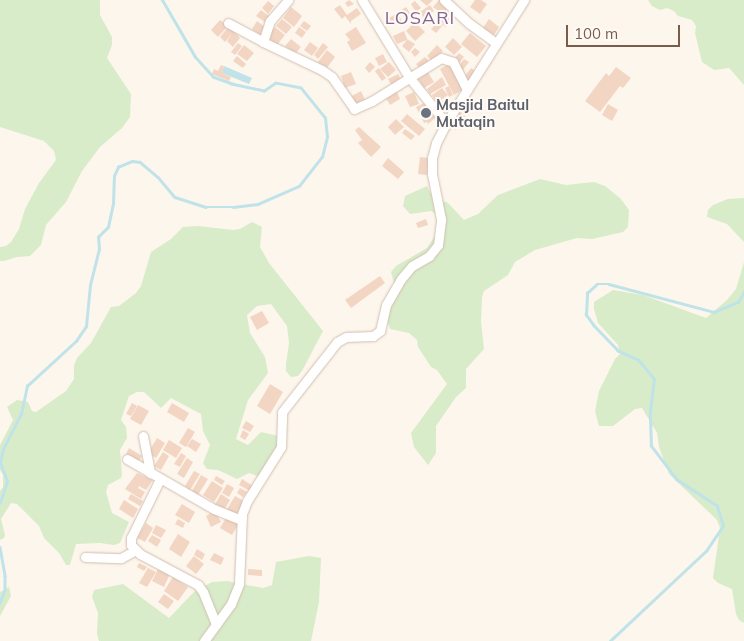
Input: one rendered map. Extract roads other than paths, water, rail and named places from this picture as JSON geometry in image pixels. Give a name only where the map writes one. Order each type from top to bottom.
[{"type":"street","points":[[263,42],[270,20],[288,0]]},
{"type":"street","points":[[362,0],[410,78],[446,123]]},
{"type":"street","points":[[444,0],[470,24],[496,43]]},
{"type":"street","points":[[204,641],[231,604],[240,584],[242,567],[241,520],[247,501],[281,447],[281,418],[286,405],[336,342],[346,337],[373,336],[380,331],[386,305],[401,279],[412,266],[430,256],[438,246],[441,220],[432,167],[436,144],[446,123],[524,0]]},
{"type":"street","points":[[228,23],[322,70],[332,77],[354,109],[372,101],[435,61],[446,58],[456,67],[467,90]]},
{"type":"street","points":[[143,436],[150,472]]},
{"type":"street","points":[[127,459],[214,509],[241,520]]},
{"type":"street","points":[[160,479],[132,538],[131,545],[136,550],[198,585],[203,592],[216,625]]},
{"type":"street","points":[[84,557],[121,558],[136,550]]},
{"type":"water","points":[[224,66],[252,78],[249,84],[222,73]]},
{"type":"waterway","points":[[0,503],[7,481],[0,463],[3,449],[21,414],[27,386],[76,341],[86,326],[90,285],[99,250],[98,237],[108,227],[113,204],[114,176],[118,167],[132,161],[140,162],[158,177],[175,197],[205,207],[233,207],[258,204],[299,186],[322,157],[327,137],[325,118],[301,88],[276,83],[264,91],[232,84],[213,77],[195,57],[162,0]]},
{"type":"waterway","points":[[610,641],[706,551],[723,526],[717,506],[677,480],[651,446],[650,411],[654,379],[638,360],[618,351],[594,326],[586,315],[587,293],[597,284],[609,284],[714,312],[738,302],[744,292]]},
{"type":"waterway","points":[[0,547],[5,576],[5,590],[0,603]]},
{"type":"place","name":"Masjid Baitul Mutaqin","points":[[426,113]]},
{"type":"district","name":"LOSARI","points":[[420,18]]}]
